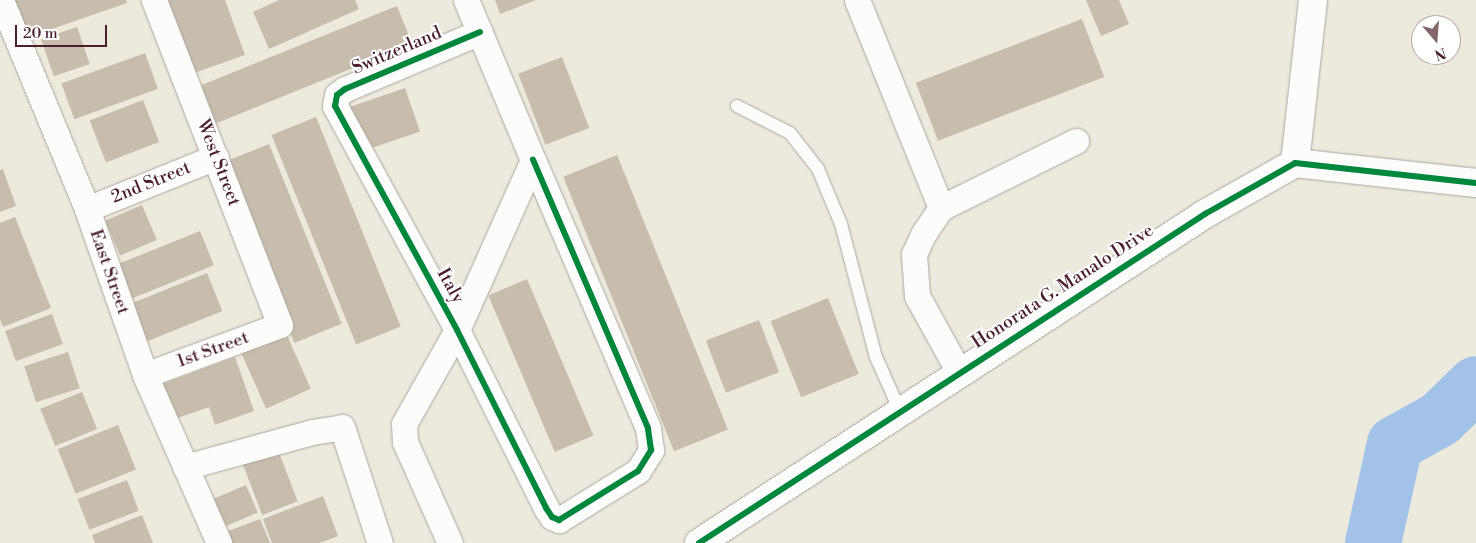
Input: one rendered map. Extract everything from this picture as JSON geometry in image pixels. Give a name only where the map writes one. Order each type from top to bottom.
[{"type":"street","name":"East Street","points":[[0,0],[87,209],[145,375],[219,543]]},
{"type":"street","name":"West Street","points":[[154,0],[280,326]]},
{"type":"street","points":[[450,543],[403,432],[404,424],[457,330],[533,160],[466,0]]},
{"type":"street","points":[[857,0],[941,208]]},
{"type":"street","points":[[1314,0],[1295,163],[1476,182]]},
{"type":"street","name":"Switzerland","points":[[335,106],[337,96],[345,89],[480,32]]},
{"type":"street","name":"Italy","points":[[335,106],[457,330],[549,512],[559,520],[638,471],[650,450],[648,428],[533,160]]},
{"type":"street","points":[[960,372],[917,296],[913,274],[914,254],[941,208],[1076,141]]},
{"type":"street","name":"2nd Street","points":[[87,209],[216,157]]},
{"type":"street","name":"Honorata G. Manalo Drive","points":[[699,543],[900,410],[1205,214],[1295,163]]},
{"type":"street","name":"1st Street","points":[[145,375],[280,326]]},
{"type":"street","points":[[185,467],[312,432],[342,427],[380,543]]},
{"type":"lane","points":[[737,106],[790,133],[818,169],[841,224],[876,357],[900,410]]},
{"type":"building","points":[[12,0],[126,0],[127,3],[26,38]]},
{"type":"building","points":[[167,0],[225,0],[245,55],[194,73]]},
{"type":"building","points":[[279,0],[355,0],[359,9],[269,49],[253,12]]},
{"type":"building","points":[[495,0],[536,0],[500,14]]},
{"type":"building","points":[[1086,0],[1119,0],[1129,24],[1101,36]]},
{"type":"building","points":[[397,6],[412,44],[214,124],[199,86]]},
{"type":"building","points":[[1082,19],[1104,77],[938,141],[916,83]]},
{"type":"building","points":[[77,27],[90,64],[54,76],[41,39]]},
{"type":"building","points":[[145,53],[158,89],[74,119],[61,83]]},
{"type":"building","points":[[562,57],[589,128],[545,145],[518,74]]},
{"type":"building","points":[[405,88],[420,131],[363,151],[348,108]]},
{"type":"building","points":[[143,100],[159,142],[106,162],[90,120]]},
{"type":"building","points":[[316,117],[401,327],[356,345],[271,135]]},
{"type":"building","points":[[269,144],[342,324],[294,343],[222,163]]},
{"type":"building","points":[[617,155],[728,429],[674,451],[563,177]]},
{"type":"building","points":[[3,169],[16,206],[0,212],[0,170]]},
{"type":"building","points":[[142,205],[157,240],[120,256],[105,221]]},
{"type":"building","points":[[15,217],[51,308],[3,327],[0,319],[0,223]]},
{"type":"building","points":[[200,231],[214,265],[126,301],[112,267]]},
{"type":"building","points":[[207,273],[222,311],[144,343],[128,305]]},
{"type":"building","points":[[527,279],[593,435],[555,452],[488,295]]},
{"type":"building","points":[[828,298],[859,374],[801,397],[771,321]]},
{"type":"building","points":[[52,314],[63,344],[16,361],[5,331]]},
{"type":"building","points":[[759,320],[779,372],[726,393],[706,340]]},
{"type":"building","points":[[286,333],[311,389],[266,409],[241,353]]},
{"type":"building","points":[[68,352],[80,388],[36,402],[24,366]]},
{"type":"building","points":[[235,357],[254,411],[215,425],[209,407],[169,421],[157,386]]},
{"type":"building","points":[[82,392],[97,429],[55,446],[40,409]]},
{"type":"building","points":[[118,425],[136,470],[76,494],[58,449]]},
{"type":"building","points":[[278,450],[298,501],[262,515],[243,464]]},
{"type":"building","points":[[127,480],[139,511],[89,530],[78,499]]},
{"type":"building","points":[[246,485],[258,513],[217,530],[205,502]]},
{"type":"building","points":[[323,496],[338,536],[320,543],[272,543],[263,519]]},
{"type":"building","points":[[142,515],[153,543],[95,543],[92,535]]},
{"type":"building","points":[[260,519],[270,543],[224,543],[220,534]]},
{"type":"waterway","points":[[1373,543],[1395,444],[1440,419],[1476,384]]},
{"type":"cycle path","points":[[480,32],[345,89],[337,95],[335,106],[457,330],[546,508],[552,517],[559,520],[638,471],[651,450],[648,428],[533,160]]},
{"type":"cycle path","points":[[699,543],[1205,214],[1295,163],[1476,183]]}]
